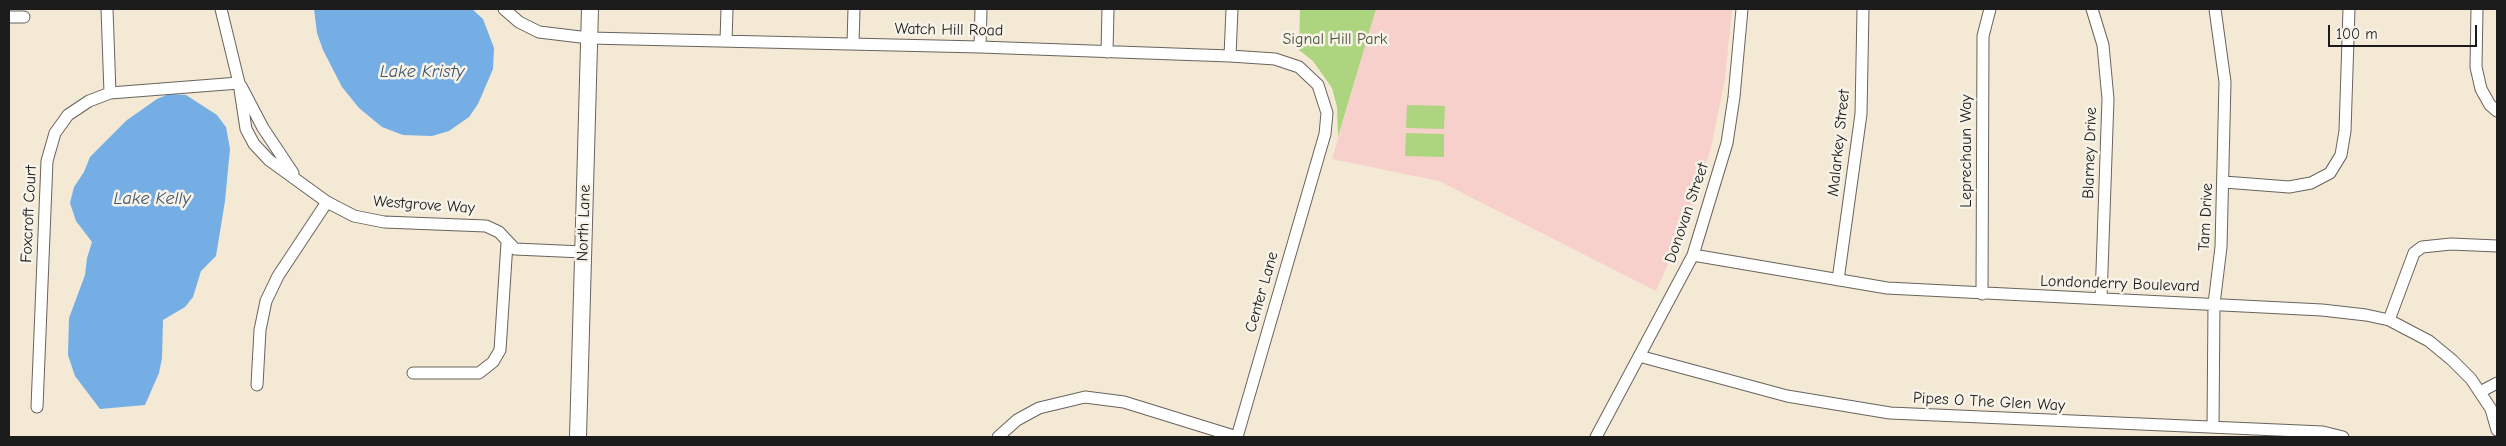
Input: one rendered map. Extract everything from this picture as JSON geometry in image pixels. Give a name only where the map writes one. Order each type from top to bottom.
[{"type":"street","points":[[107,9],[110,93]]},
{"type":"street","name":"Westgrove Way","points":[[221,9],[239,83],[246,129],[254,144],[269,160],[296,177],[327,202],[354,216],[384,222],[486,226],[499,232],[515,249],[583,252]]},
{"type":"street","name":"Watch Hill Road","points":[[504,9],[519,22],[538,32],[589,38],[980,47],[1275,59],[1299,67],[1318,85],[1327,113],[1325,134],[1319,157]]},
{"type":"street","name":"North Lane","points":[[578,437],[590,9]]},
{"type":"street","points":[[726,41],[727,9]]},
{"type":"street","points":[[853,44],[854,9]]},
{"type":"street","points":[[980,47],[981,9]]},
{"type":"street","points":[[1106,52],[1108,9]]},
{"type":"street","points":[[1230,56],[1232,9]]},
{"type":"street","name":"Donovan Street","points":[[1596,437],[1693,255],[1726,144],[1734,97],[1742,9]]},
{"type":"street","name":"Malarkey Street","points":[[1838,280],[1861,114],[1863,9]]},
{"type":"street","name":"Leprechaun Way","points":[[1982,294],[1983,36],[1990,9]]},
{"type":"street","name":"Blarney Drive","points":[[2092,9],[2103,45],[2108,99],[2101,299]]},
{"type":"street","name":"Tam Drive","points":[[2213,428],[2214,304],[2221,247],[2225,82],[2215,9]]},
{"type":"street","points":[[2224,182],[2290,187],[2311,183],[2330,173],[2340,155],[2345,131],[2349,9]]},
{"type":"street","points":[[2477,9],[2476,67],[2481,89],[2494,108]]},
{"type":"street","points":[[9,17],[24,17]]},
{"type":"street","name":"Foxcroft Court","points":[[37,407],[47,161],[55,132],[68,116],[89,101],[110,93],[239,83]]},
{"type":"street","name":"Westgrove Way","points":[[239,83],[264,128],[296,177]]},
{"type":"street","name":"Center Lane","points":[[1237,437],[1319,157]]},
{"type":"street","points":[[257,385],[260,330],[266,302],[278,276],[327,202]]},
{"type":"street","points":[[413,373],[479,373],[493,362],[500,350],[508,243]]},
{"type":"street","points":[[2389,320],[2414,253],[2422,246],[2451,244],[2497,246]]},
{"type":"street","name":"Londonderry Boulevard","points":[[1693,255],[1887,288],[2346,311],[2389,320],[2429,341],[2471,379],[2491,409],[2497,430]]},
{"type":"street","name":"Pipes O The Glen Way","points":[[1640,356],[1788,396],[1890,414],[2323,432],[2343,437]]},
{"type":"street","points":[[2480,392],[2497,383]]},
{"type":"street","points":[[998,437],[1017,420],[1039,408],[1051,403],[1085,397],[1124,402],[1237,437]]},
{"type":"shaded area","points":[[1376,9],[1732,9],[1725,79],[1711,148],[1689,217],[1656,291],[1439,181],[1332,159]]},
{"type":"green space","name":"Signal Hill Park","points":[[1300,9],[1376,9],[1338,137],[1337,107],[1332,88],[1313,61],[1299,50]]},
{"type":"green space","points":[[1407,105],[1445,106],[1444,129],[1406,128]]},
{"type":"green space","points":[[1406,133],[1444,134],[1444,157],[1405,156]]},
{"type":"water","name":"Lake Kristy","points":[[314,9],[472,9],[483,19],[494,48],[493,69],[478,104],[469,117],[449,131],[432,136],[403,135],[382,127],[359,108],[342,87],[323,50],[317,33]]},
{"type":"water","name":"Lake Kelly","points":[[169,94],[186,95],[217,115],[226,127],[230,149],[225,201],[216,256],[201,271],[193,297],[185,307],[163,320],[162,358],[159,373],[145,405],[100,409],[75,376],[68,355],[69,318],[85,275],[87,258],[92,242],[76,221],[70,203],[74,187],[84,172],[90,157],[127,120],[157,99]]}]
